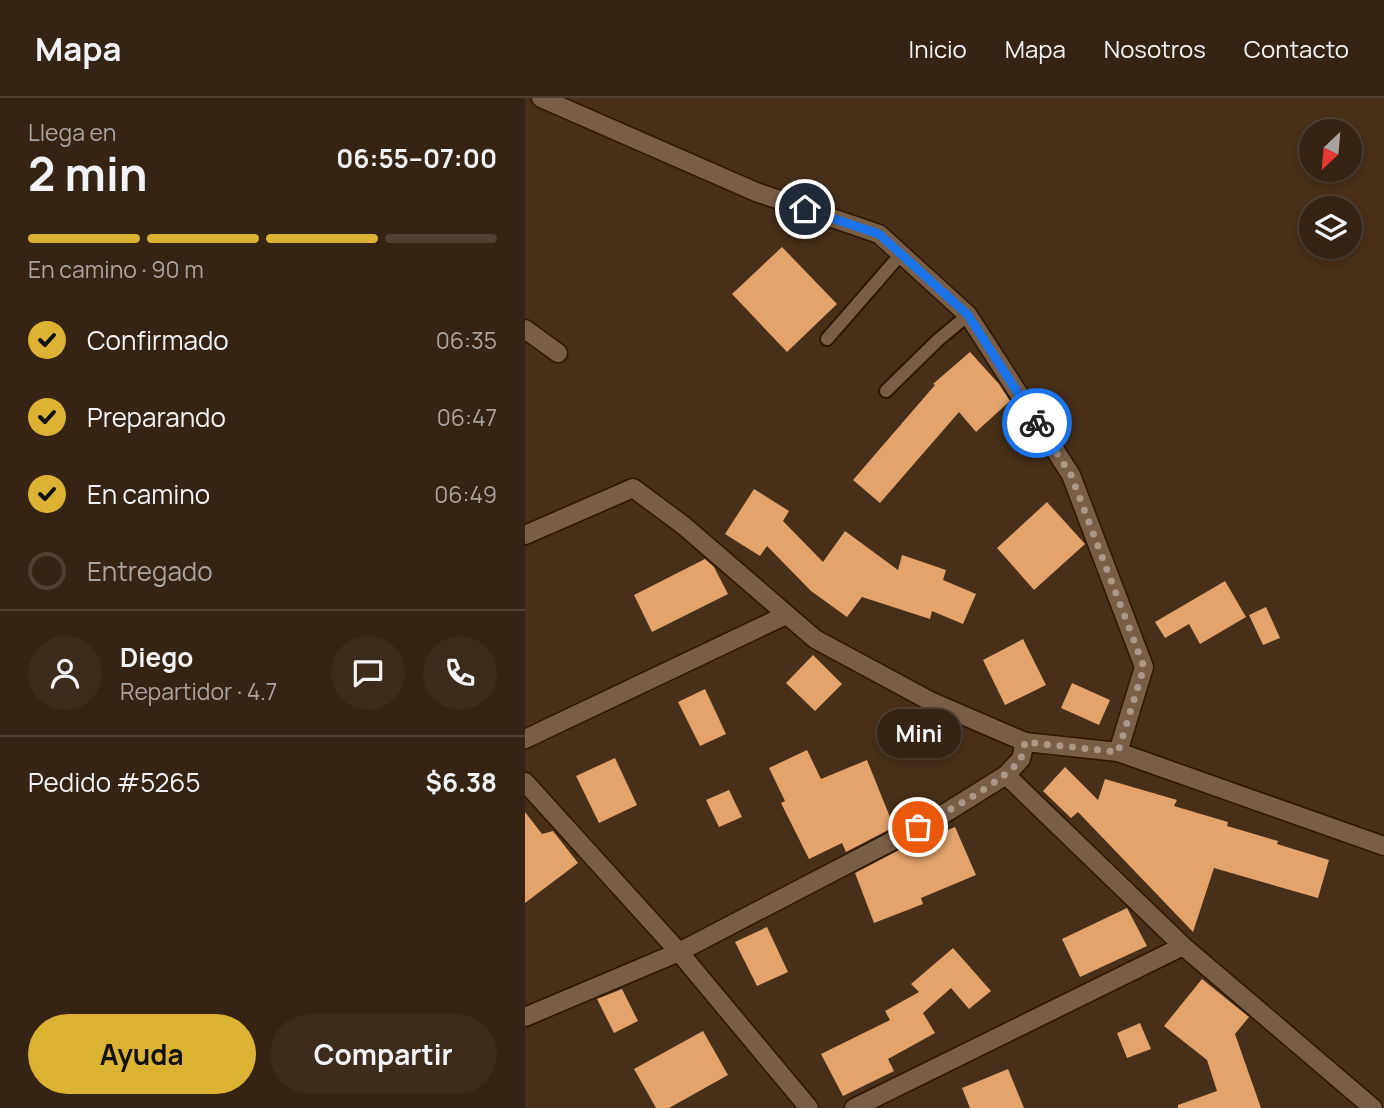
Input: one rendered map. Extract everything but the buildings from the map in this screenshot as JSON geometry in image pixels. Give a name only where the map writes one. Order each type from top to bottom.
[{"type":"street","points":[[541,98],[756,192],[879,234],[968,315],[1071,475],[1144,667],[1118,752]]},
{"type":"street","points":[[525,329],[558,353]]},
{"type":"street","points":[[525,535],[633,488],[683,525],[815,639],[930,701],[1025,742],[1118,752],[1384,846]]},
{"type":"street","points":[[525,739],[786,615]]},
{"type":"street","points":[[525,1017],[679,952],[941,815],[1006,775],[1021,759],[1025,742]]},
{"type":"street","points":[[1006,775],[1183,946],[1373,1108]]},
{"type":"street","points":[[525,782],[679,952],[809,1108]]},
{"type":"street","points":[[854,1108],[1183,946]]},
{"type":"lane","points":[[827,339],[901,254]]},
{"type":"lane","points":[[886,391],[968,315]]},
{"type":"way so far","points":[[918,827],[1006,775],[1021,759],[1025,742],[1118,752],[1144,667],[1071,475],[1037,423]]},
{"type":"place","name":"Mini","points":[[918,827]]},
{"type":"route","points":[[805,209],[879,234],[968,315],[1037,423]]}]
